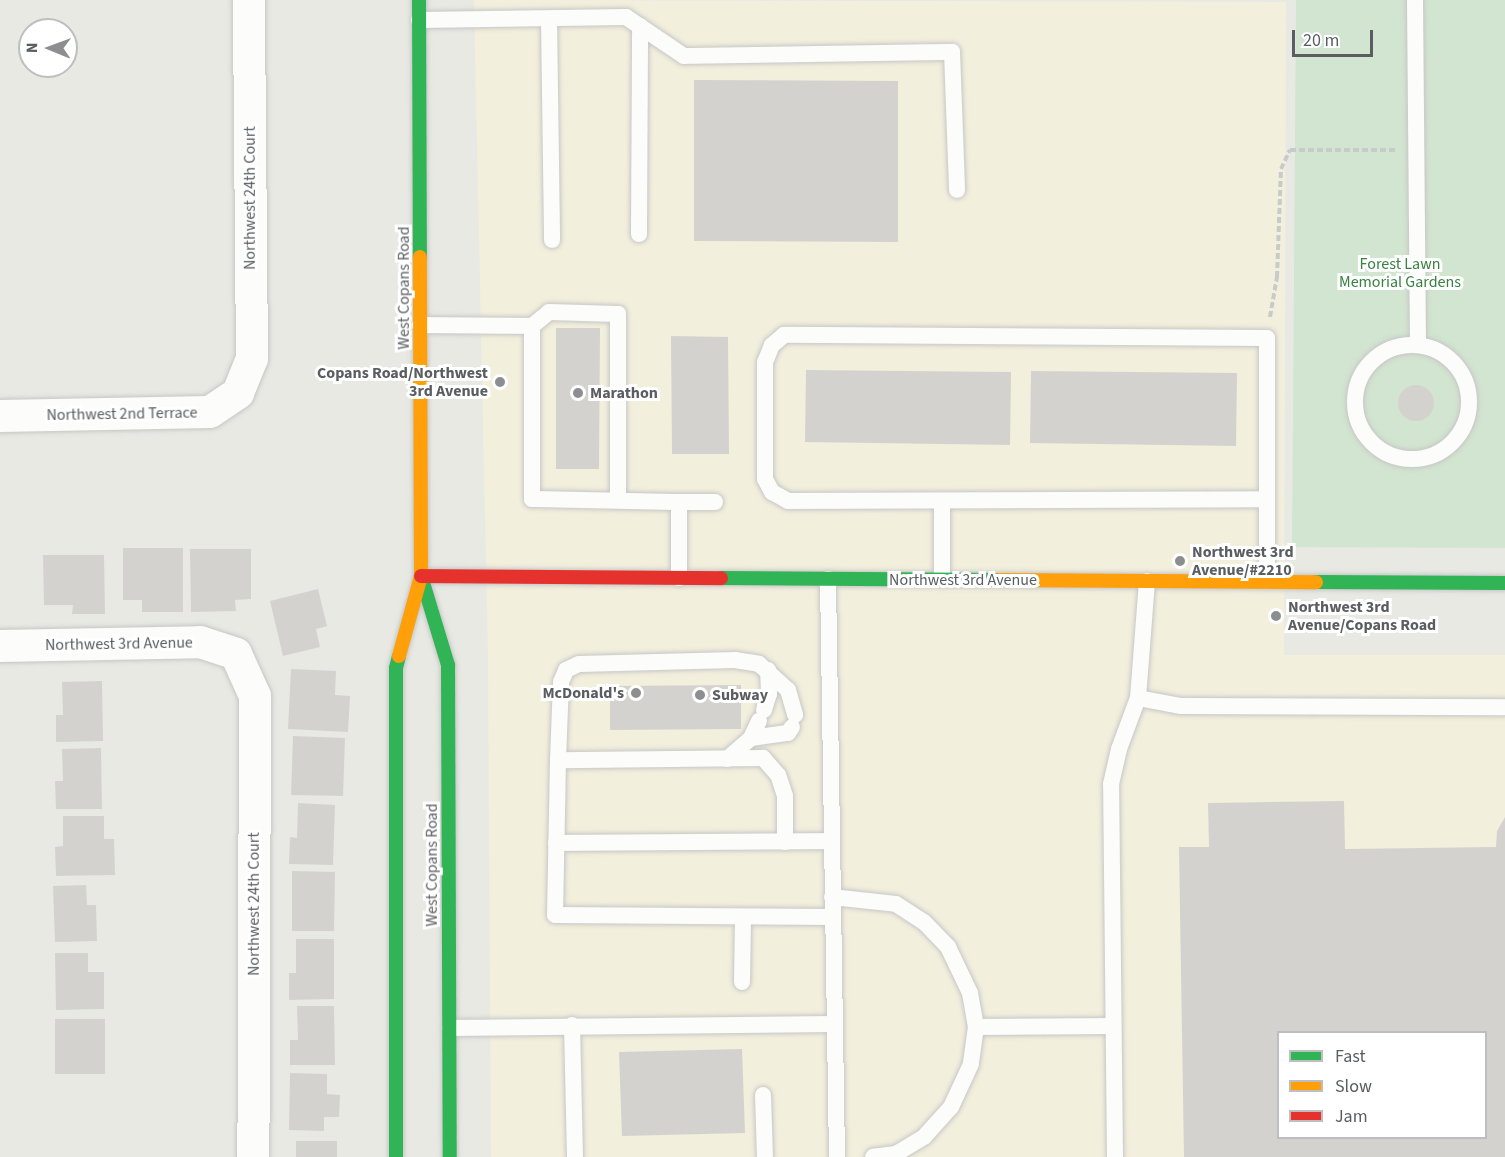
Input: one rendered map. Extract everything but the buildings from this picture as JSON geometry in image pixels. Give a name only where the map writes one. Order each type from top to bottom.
[{"type":"main road","name":"West Copans Road","points":[[419,0],[422,576],[447,665],[450,1157]]},
{"type":"main road","name":"West Copans Road","points":[[396,1157],[396,668],[422,576]]},
{"type":"main road","name":"Northwest 3rd Avenue","points":[[422,576],[1505,583]]},
{"type":"street","name":"Northwest 24th Court","points":[[238,393],[252,359],[249,0]]},
{"type":"street","name":"Northwest 2nd Terrace","points":[[0,416],[210,412],[238,393]]},
{"type":"street","name":"Northwest 3rd Avenue","points":[[0,646],[200,642],[236,654]]},
{"type":"street","name":"Northwest 24th Court","points":[[236,654],[255,696],[253,1157]]},
{"type":"lane","points":[[1415,0],[1418,345]]},
{"type":"lane","points":[[419,20],[626,17],[665,47],[684,56],[952,52],[957,190]]},
{"type":"lane","points":[[549,19],[552,240]]},
{"type":"lane","points":[[639,234],[640,26]]},
{"type":"lane","points":[[420,325],[532,326],[549,312],[618,314],[618,500]]},
{"type":"lane","points":[[532,326],[532,499],[715,502]]},
{"type":"lane","points":[[1267,499],[788,501],[772,492],[765,479],[765,362],[772,345],[784,335],[1267,338],[1267,499],[1267,581]]},
{"type":"lane","points":[[1418,345],[1437,350],[1452,361],[1463,376],[1468,413],[1462,431],[1442,450],[1415,459],[1397,457],[1366,436],[1358,419],[1359,382],[1368,366],[1382,353],[1418,345]]},
{"type":"lane","points":[[942,501],[942,579]]},
{"type":"lane","points":[[679,502],[679,578]]},
{"type":"lane","points":[[828,579],[837,1157]]},
{"type":"lane","points":[[1115,1157],[1111,784],[1119,749],[1138,698],[1147,581]]},
{"type":"lane","points":[[751,738],[788,733],[793,721],[788,690],[768,669],[735,660],[579,664],[566,670],[561,682],[555,915],[832,917]]},
{"type":"lane","points":[[727,759],[751,738],[770,694],[768,669]]},
{"type":"lane","points":[[1138,698],[1181,706],[1505,707]]},
{"type":"lane","points":[[558,760],[763,758],[778,774],[785,796],[785,842]]},
{"type":"lane","points":[[556,843],[831,841]]},
{"type":"lane","points":[[832,897],[896,904],[924,922],[948,947],[966,984],[976,1027],[972,1064],[951,1107],[924,1137],[896,1154],[873,1157]]},
{"type":"lane","points":[[742,982],[743,917]]},
{"type":"lane","points":[[450,1028],[834,1024]]},
{"type":"lane","points":[[572,1025],[575,1157]]},
{"type":"lane","points":[[976,1027],[1113,1026]]},
{"type":"lane","points":[[763,1095],[765,1157]]},
{"type":"path","points":[[1267,338],[1276,277],[1281,169],[1290,150],[1416,150]]},
{"type":"shaded area","points":[[474,0],[1286,2],[1284,655],[1505,655],[1505,1157],[491,1157],[488,657]]},
{"type":"green space","name":"Forest Lawn Memorial Gardens","points":[[1296,0],[1505,0],[1505,548],[1292,547]]},
{"type":"traffic: fast","points":[[419,0],[420,257]]},
{"type":"traffic: fast","points":[[421,576],[448,665],[450,1157]]},
{"type":"traffic: fast","points":[[721,578],[999,580]]},
{"type":"traffic: fast","points":[[1316,582],[1505,583]]},
{"type":"traffic: fast","points":[[396,1157],[396,668],[399,656]]},
{"type":"traffic: slow","points":[[399,656],[421,576],[420,257]]},
{"type":"traffic: slow","points":[[999,580],[1316,582]]},
{"type":"traffic: jam","points":[[421,576],[721,578]]},
{"type":"place","name":"Copans Road/Northwest 3rd Avenue","points":[[500,382]]},
{"type":"place","name":"Marathon","points":[[578,393]]},
{"type":"place","name":"Northwest 3rd Avenue/#2210","points":[[1180,561]]},
{"type":"place","name":"Northwest 3rd Avenue/Copans Road","points":[[1276,616]]},
{"type":"place","name":"McDonald's","points":[[636,693]]},
{"type":"place","name":"Subway","points":[[700,695]]}]
